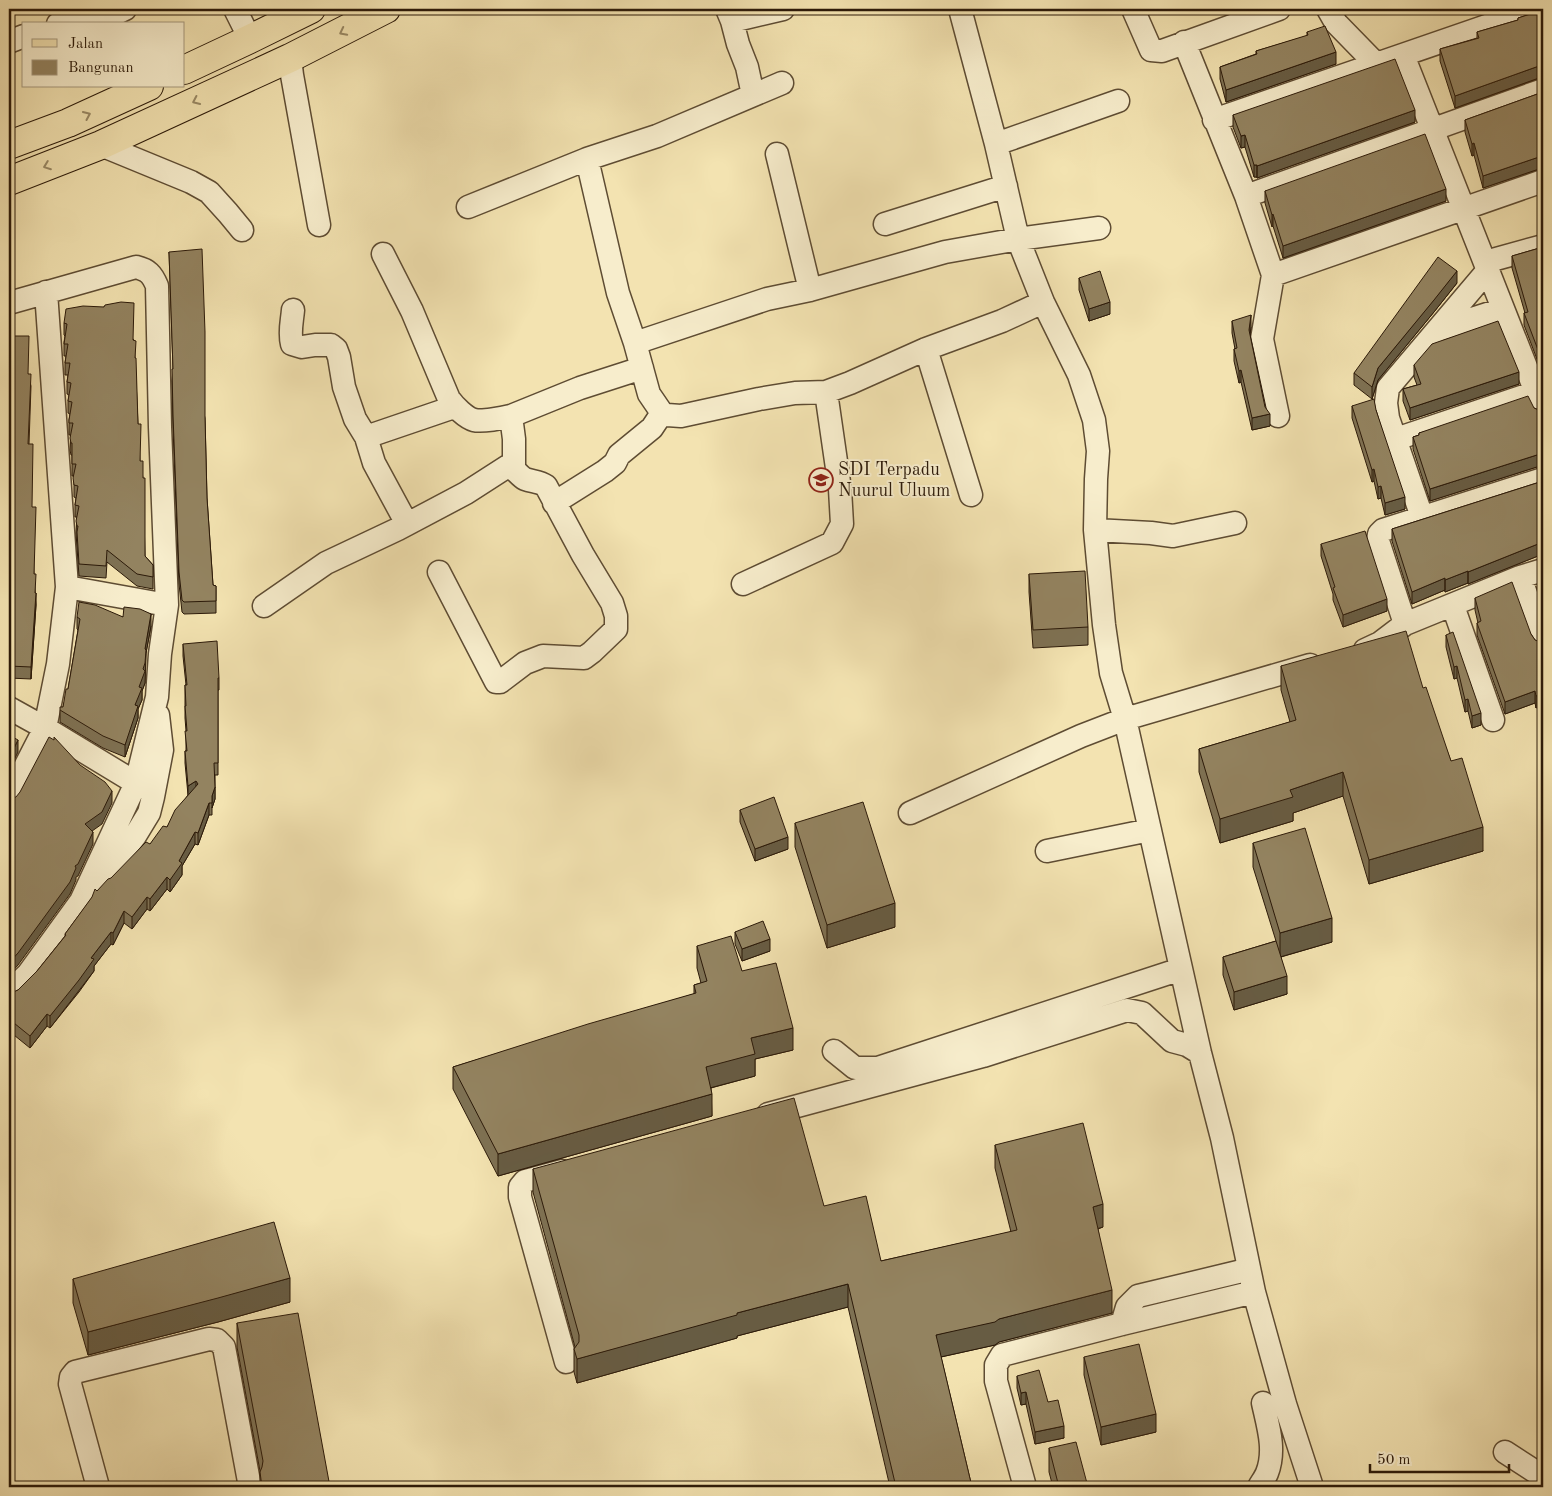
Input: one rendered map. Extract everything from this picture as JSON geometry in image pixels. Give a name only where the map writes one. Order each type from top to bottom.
[{"type":"main road","points":[[9,181],[101,145],[290,58],[386,9]]},
{"type":"main road","points":[[185,70],[250,39],[296,12]]},
{"type":"main road","points":[[9,145],[68,123],[131,90]]},
{"type":"street","points":[[67,22],[124,9]]},
{"type":"street","points":[[235,9],[250,39]]},
{"type":"street","points":[[753,95],[747,67],[730,15],[783,9]]},
{"type":"street","points":[[960,9],[996,144],[1018,238],[1043,302],[1079,375],[1094,420],[1098,452],[1095,530],[1104,625],[1111,673],[1125,719],[1200,1052],[1222,1138],[1254,1292],[1285,1404],[1312,1487]]},
{"type":"street","points":[[1133,9],[1151,50],[1162,52],[1184,42],[1279,9]]},
{"type":"street","points":[[1328,9],[1336,22],[1376,64]]},
{"type":"street","points":[[1214,120],[1536,9]]},
{"type":"street","points":[[1184,42],[1246,196],[1273,275],[1262,339],[1278,416]]},
{"type":"street","points":[[1396,439],[1540,401],[1403,55]]},
{"type":"street","points":[[290,58],[319,225]]},
{"type":"street","points":[[468,207],[587,159],[657,136],[782,83]]},
{"type":"street","points":[[1246,196],[1543,90]]},
{"type":"street","points":[[996,144],[1118,101]]},
{"type":"street","points":[[101,145],[191,182],[209,192],[242,230]]},
{"type":"street","points":[[777,154],[810,290]]},
{"type":"street","points":[[587,159],[618,293],[635,343],[649,394],[662,413],[667,415],[682,416],[796,393],[826,392],[926,349],[1002,321],[1043,302]]},
{"type":"street","points":[[1273,275],[1543,181]]},
{"type":"street","points":[[886,224],[1006,186]]},
{"type":"street","points":[[635,343],[767,299],[810,290],[945,252],[1018,238],[1099,228]]},
{"type":"street","points":[[1422,517],[1388,418],[1386,403],[1388,388],[1438,330],[1486,266],[1543,246]]},
{"type":"street","points":[[383,254],[412,311],[449,399],[454,407],[474,420],[500,419],[511,416],[580,388],[642,368]]},
{"type":"street","points":[[9,303],[136,267],[147,270],[158,286],[160,427],[167,605],[156,697],[136,783],[81,901]]},
{"type":"street","points":[[9,798],[45,728],[58,664],[67,586],[46,292]]},
{"type":"street","points":[[1438,330],[1503,309]]},
{"type":"street","points":[[293,310],[290,335],[292,344],[302,347],[331,345],[336,348],[344,387],[355,419],[366,437],[374,463],[407,524]]},
{"type":"street","points":[[926,349],[971,495]]},
{"type":"street","points":[[743,584],[832,543],[842,524],[840,489],[826,392]]},
{"type":"street","points":[[366,437],[454,407]]},
{"type":"street","points":[[554,503],[605,472],[615,463],[619,455],[652,428],[662,413]]},
{"type":"street","points":[[511,416],[514,439],[514,470]]},
{"type":"street","points":[[264,606],[326,563],[407,524],[505,468],[511,467],[525,479],[540,482],[546,486],[583,555],[612,603],[616,616],[616,629],[584,658],[543,656],[525,663],[500,682],[496,682],[439,572]]},
{"type":"street","points":[[1405,624],[1378,541],[1379,534],[1383,530],[1543,479]]},
{"type":"street","points":[[1095,530],[1152,532],[1173,536],[1235,523]]},
{"type":"street","points":[[910,813],[1081,736],[1125,719],[1362,651],[1380,643],[1405,624],[1520,577],[1543,570]]},
{"type":"street","points":[[1520,577],[1543,642]]},
{"type":"street","points":[[67,586],[167,605]]},
{"type":"street","points":[[1453,606],[1493,720]]},
{"type":"street","points":[[9,992],[28,974],[81,901],[103,878],[135,836],[149,813],[154,797],[162,750],[156,697]]},
{"type":"street","points":[[9,708],[136,783]]},
{"type":"street","points":[[1047,851],[1150,830]]},
{"type":"street","points":[[834,1051],[854,1068],[878,1068],[1181,969]]},
{"type":"street","points":[[748,1120],[983,1056],[1127,1010],[1142,1014],[1172,1042],[1188,1045],[1200,1052]]},
{"type":"street","points":[[566,1362],[520,1197],[520,1186],[525,1181],[584,1165]]},
{"type":"street","points":[[1122,1324],[1127,1308],[1138,1296],[1249,1268]]},
{"type":"street","points":[[1025,1487],[996,1381],[996,1365],[1002,1355],[1254,1292]]},
{"type":"street","points":[[98,1487],[70,1384],[72,1377],[76,1372],[209,1338],[218,1340],[224,1347],[250,1487]]},
{"type":"street","points":[[1259,1487],[1267,1473],[1272,1446],[1263,1403]]},
{"type":"street","points":[[1505,1452],[1539,1474],[1543,1481]]},
{"type":"building","points":[[1543,10],[1543,65],[1455,96],[1440,49],[1479,38],[1477,32],[1518,20],[1518,18]]},
{"type":"building","points":[[1325,26],[1336,52],[1226,90],[1220,67],[1257,54],[1256,51],[1308,35],[1307,32]]},
{"type":"building","points":[[1395,59],[1415,110],[1257,166],[1254,165],[1245,135],[1241,136],[1233,115]]},
{"type":"building","points":[[1543,92],[1543,157],[1483,176],[1474,143],[1472,144],[1465,120]]},
{"type":"building","points":[[1425,134],[1446,189],[1283,246],[1265,191]]},
{"type":"building","points":[[1543,247],[1543,363],[1524,313],[1528,312],[1512,256]]},
{"type":"building","points":[[202,249],[207,498],[213,585],[216,586],[216,601],[184,602],[182,600],[179,572],[169,252]]},
{"type":"building","points":[[1438,257],[1457,271],[1378,368],[1372,387],[1354,373]]},
{"type":"building","points":[[1100,271],[1110,302],[1089,309],[1079,278]]},
{"type":"building","points":[[121,302],[134,303],[133,340],[136,341],[138,424],[141,424],[140,461],[143,461],[143,478],[145,478],[145,556],[153,565],[153,577],[137,574],[107,550],[106,566],[79,564],[78,526],[76,521],[79,506],[75,505],[78,486],[74,485],[73,478],[76,464],[72,464],[72,443],[70,438],[73,423],[69,423],[72,402],[68,401],[71,383],[67,382],[70,363],[65,363],[68,344],[64,344],[67,324],[64,323],[66,309],[83,306],[104,307],[105,305]]},
{"type":"building","points":[[1251,315],[1249,330],[1265,407],[1270,414],[1252,418],[1234,349],[1237,348],[1232,321]]},
{"type":"building","points":[[1498,321],[1519,372],[1410,408],[1403,389],[1421,384],[1414,365],[1432,344]]},
{"type":"building","points":[[9,336],[29,336],[28,374],[31,374],[28,444],[33,444],[32,507],[36,507],[34,574],[36,574],[36,593],[31,667],[9,666]]},
{"type":"building","points":[[1528,396],[1534,408],[1543,411],[1543,454],[1430,489],[1413,437],[1419,435],[1419,433]]},
{"type":"building","points":[[1374,399],[1405,497],[1385,503],[1381,486],[1378,487],[1374,469],[1372,470],[1352,406]]},
{"type":"building","points":[[1543,481],[1543,542],[1412,592],[1392,529]]},
{"type":"building","points":[[1365,531],[1387,599],[1343,615],[1333,588],[1335,587],[1321,544]]},
{"type":"building","points":[[1085,571],[1088,627],[1033,630],[1029,574]]},
{"type":"building","points":[[1512,582],[1531,634],[1535,640],[1543,643],[1543,693],[1536,696],[1535,691],[1505,702],[1477,623],[1481,621],[1475,598]]},
{"type":"building","points":[[79,602],[95,605],[123,617],[124,607],[140,609],[151,614],[145,649],[143,669],[145,671],[139,687],[142,688],[135,705],[138,706],[125,745],[103,736],[60,710],[60,707],[63,707],[66,689],[68,689],[80,619],[77,617]]},
{"type":"building","points":[[1406,631],[1423,688],[1426,687],[1451,761],[1462,758],[1483,827],[1369,860],[1343,772],[1290,790],[1293,797],[1220,819],[1199,749],[1296,720],[1281,666]]},
{"type":"building","points":[[1453,632],[1481,713],[1472,716],[1468,699],[1465,700],[1457,666],[1454,667],[1446,635]]},
{"type":"building","points":[[217,641],[219,678],[218,763],[214,763],[215,787],[212,803],[209,803],[198,833],[195,832],[179,861],[182,863],[170,880],[167,877],[150,899],[147,897],[132,917],[124,911],[113,933],[111,932],[91,958],[94,959],[79,980],[50,1016],[47,1014],[30,1036],[9,1019],[9,995],[18,990],[37,971],[66,935],[92,897],[95,889],[97,891],[146,842],[150,844],[163,826],[167,827],[175,810],[198,784],[196,781],[188,786],[185,751],[187,751],[185,731],[187,731],[185,685],[187,685],[183,644]]},
{"type":"building","points":[[9,735],[18,740],[9,758]]},
{"type":"building","points":[[49,737],[54,740],[54,737],[80,765],[105,782],[112,791],[102,812],[85,824],[93,832],[78,864],[75,866],[76,868],[70,882],[9,963],[9,799],[16,797],[20,792]]},
{"type":"building","points":[[774,797],[788,837],[755,849],[740,810]]},
{"type":"building","points":[[863,802],[895,903],[827,925],[795,823]]},
{"type":"building","points":[[1305,828],[1332,918],[1280,933],[1253,843]]},
{"type":"building","points":[[763,921],[770,939],[742,949],[735,932]]},
{"type":"building","points":[[731,936],[742,971],[776,963],[793,1028],[751,1038],[755,1054],[706,1067],[712,1094],[498,1154],[453,1067],[588,1024],[696,993],[694,985],[707,981],[697,946]]},
{"type":"building","points":[[1276,941],[1287,976],[1234,992],[1223,957]]},
{"type":"building","points":[[794,1098],[824,1206],[866,1196],[881,1261],[1017,1230],[995,1145],[1083,1123],[1103,1204],[1093,1207],[1112,1290],[999,1319],[995,1322],[936,1335],[972,1487],[896,1487],[848,1284],[737,1313],[737,1315],[577,1359],[574,1349],[579,1342],[579,1335],[533,1169]]},
{"type":"building","points":[[274,1222],[290,1278],[88,1332],[73,1279]]},
{"type":"building","points":[[298,1313],[330,1487],[262,1487],[260,1472],[263,1461],[237,1323]]},
{"type":"building","points":[[1139,1344],[1156,1414],[1101,1427],[1084,1357]]},
{"type":"building","points":[[1039,1370],[1048,1402],[1058,1400],[1064,1426],[1035,1432],[1026,1392],[1021,1393],[1017,1376]]},
{"type":"building","points":[[1076,1442],[1088,1487],[1059,1487],[1049,1448]]},
{"type":"place","name":"SDI Terpadu Nuurul Uluum","points":[[821,480]]}]
